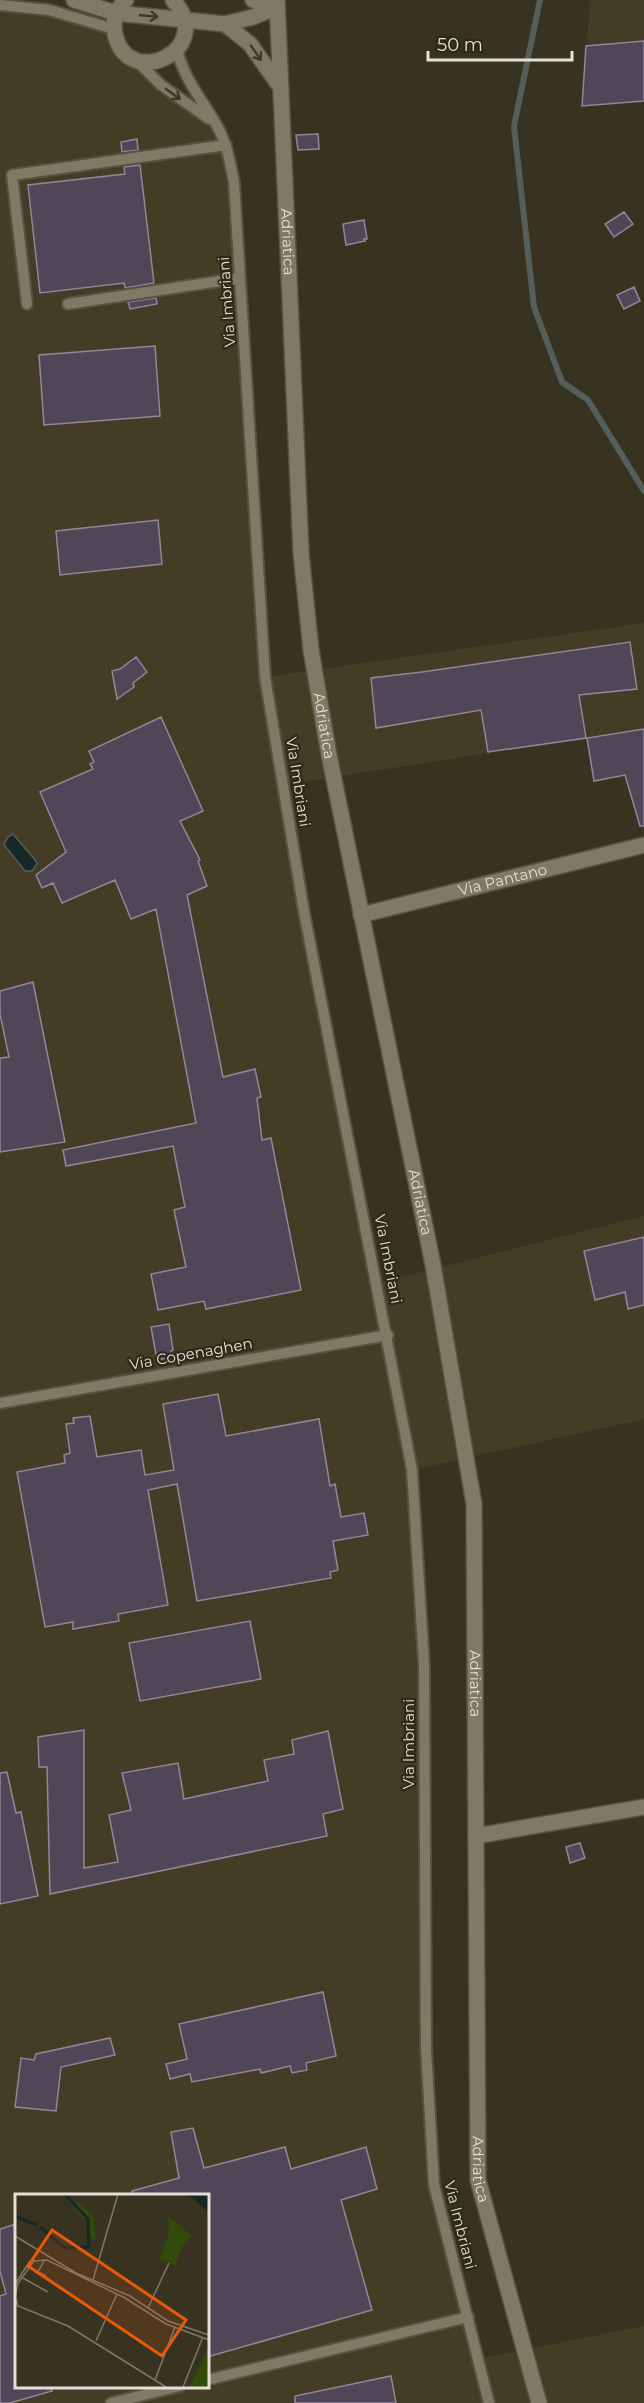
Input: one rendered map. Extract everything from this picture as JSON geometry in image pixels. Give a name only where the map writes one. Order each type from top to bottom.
[{"type":"main road","points":[[74,0],[116,13],[225,24],[253,17],[277,3]]},
{"type":"main road","points":[[126,0],[116,13],[114,29],[120,47],[134,59],[152,62],[170,56],[177,50],[185,34],[184,19],[173,0]]},
{"type":"main road","points":[[253,0],[277,3]]},
{"type":"main road","name":"Adriatica","points":[[277,3],[301,553],[311,650],[361,915],[433,1265],[474,1504],[478,2180],[539,2403]]},
{"type":"main road","points":[[225,24],[250,44],[281,88]]},
{"type":"main road","name":"Via Pantano","points":[[361,915],[644,845]]},
{"type":"main road","points":[[476,1836],[644,1807]]},
{"type":"lane","points":[[0,5],[49,10],[114,29]]},
{"type":"lane","name":"Via Imbriani","points":[[177,50],[189,85],[216,125],[226,145],[234,183],[265,677],[304,912],[388,1335],[412,1470],[424,1664],[426,2049],[434,2185],[489,2403]]},
{"type":"lane","points":[[134,59],[161,84],[216,125]]},
{"type":"lane","points":[[27,304],[12,175],[226,145]]},
{"type":"lane","points":[[68,304],[240,278]]},
{"type":"lane","name":"Via Copenaghen","points":[[0,1403],[388,1335]]},
{"type":"lane","points":[[208,2380],[468,2317]]},
{"type":"lane","points":[[111,2403],[172,2388]]},
{"type":"shaded area","points":[[590,0],[644,0],[644,99],[582,106]]},
{"type":"shaded area","points":[[0,5],[114,29],[134,59],[216,125],[226,145],[265,677],[644,623],[644,729],[283,785],[378,1283],[644,1216],[644,1419],[413,1470],[424,1664],[434,2185],[479,2359],[644,2326],[644,2403],[0,2403]]},
{"type":"shaded area","points":[[13,834],[36,861],[37,864],[32,871],[25,871],[4,845],[8,837]]},
{"type":"building","points":[[644,41],[644,101],[582,106],[586,46]]},
{"type":"building","points":[[318,134],[319,149],[298,150],[296,135]]},
{"type":"building","points":[[137,139],[138,150],[122,152],[121,142]]},
{"type":"building","points":[[140,165],[154,283],[125,288],[124,283],[40,293],[28,185],[125,174],[124,167]]},
{"type":"building","points":[[624,212],[633,224],[614,237],[605,224]]},
{"type":"building","points":[[364,220],[367,239],[346,245],[343,224]]},
{"type":"building","points":[[634,287],[640,301],[624,309],[617,295]]},
{"type":"building","points":[[156,298],[157,304],[130,309],[128,302]]},
{"type":"building","points":[[155,346],[160,416],[44,425],[39,355]]},
{"type":"building","points":[[158,520],[162,564],[60,575],[56,531]]},
{"type":"building","points":[[630,642],[637,689],[579,695],[586,738],[488,752],[481,710],[376,728],[371,678]]},
{"type":"building","points":[[136,657],[147,672],[133,683],[134,687],[117,699],[112,671],[120,669]]},
{"type":"building","points":[[161,717],[203,811],[180,821],[200,860],[198,861],[207,886],[187,895],[223,1077],[255,1069],[261,1097],[257,1098],[262,1140],[271,1138],[301,1290],[206,1309],[204,1301],[158,1310],[151,1274],[186,1267],[174,1210],[185,1207],[173,1146],[66,1166],[63,1150],[196,1123],[156,909],[131,919],[115,880],[62,903],[53,883],[42,888],[36,875],[66,852],[40,792],[93,769],[90,764],[94,762],[89,751]]},
{"type":"building","points":[[644,729],[644,826],[640,826],[625,775],[594,781],[587,738]]},
{"type":"building","points":[[33,982],[65,1142],[0,1152],[0,1058],[9,1057],[0,1014],[0,991]]},
{"type":"building","points":[[644,1237],[644,1305],[628,1309],[625,1292],[595,1300],[584,1251]]},
{"type":"building","points":[[169,1324],[172,1357],[157,1360],[151,1327]]},
{"type":"building","points":[[218,1394],[226,1436],[319,1419],[330,1486],[335,1484],[341,1517],[364,1513],[368,1535],[333,1541],[338,1570],[330,1572],[331,1578],[197,1601],[177,1484],[148,1490],[168,1605],[118,1614],[119,1621],[73,1629],[73,1622],[45,1627],[17,1472],[65,1463],[64,1455],[70,1453],[66,1424],[74,1423],[73,1418],[90,1416],[97,1457],[141,1450],[145,1475],[174,1470],[163,1404]]},
{"type":"building","points":[[250,1621],[261,1679],[140,1701],[129,1643]]},
{"type":"building","points":[[84,1730],[84,1868],[118,1862],[109,1815],[131,1810],[122,1773],[178,1763],[184,1799],[268,1781],[264,1760],[294,1754],[292,1740],[328,1731],[343,1809],[323,1814],[327,1836],[50,1894],[47,1767],[39,1767],[38,1737]]},
{"type":"building","points":[[7,1772],[16,1813],[21,1812],[38,1896],[0,1904],[0,1773]]},
{"type":"building","points":[[580,1843],[585,1858],[570,1863],[566,1847]]},
{"type":"building","points":[[323,1992],[336,2056],[306,2063],[307,2070],[292,2073],[290,2066],[261,2073],[260,2069],[192,2082],[190,2074],[170,2079],[166,2064],[187,2059],[179,2024]]},
{"type":"building","points":[[110,2038],[115,2055],[61,2067],[56,2111],[15,2107],[21,2058],[34,2060],[36,2054]]},
{"type":"building","points":[[193,2128],[204,2168],[285,2147],[291,2169],[366,2147],[377,2189],[341,2200],[372,2310],[208,2357],[208,2194],[133,2194],[132,2191],[179,2178],[171,2132]]},
{"type":"building","points":[[15,2224],[15,2388],[51,2388],[52,2391],[10,2403],[0,2403],[0,2296],[6,2294],[0,2271],[0,2229]]},
{"type":"building","points":[[391,2376],[396,2403],[295,2403],[295,2396]]},
{"type":"waterway","points":[[540,0],[514,126],[534,307],[562,382],[588,400],[644,491]]}]
